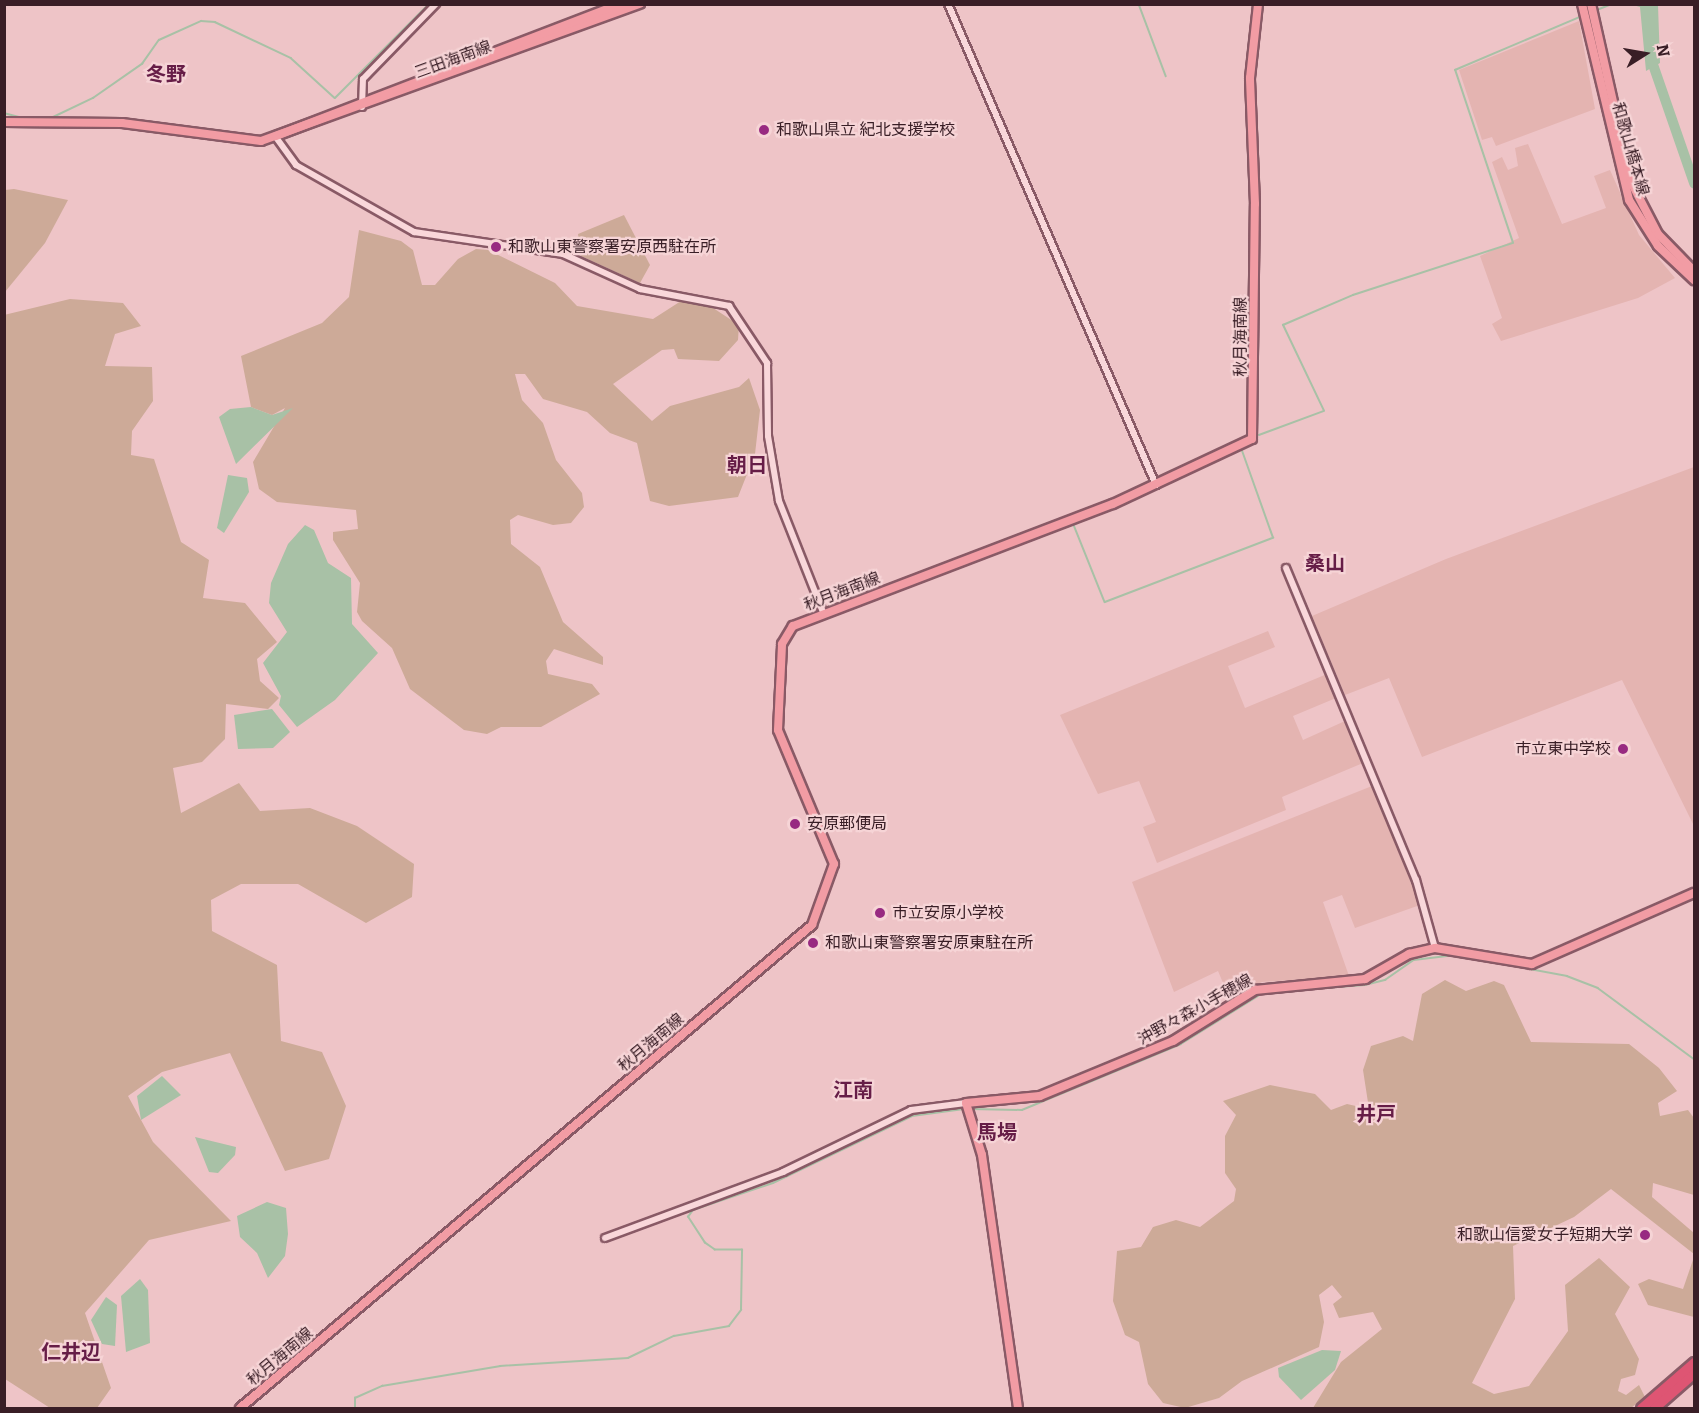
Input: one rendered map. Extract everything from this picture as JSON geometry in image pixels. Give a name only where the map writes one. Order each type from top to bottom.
[{"type":"highway","points":[[1641,1408],[1695,1362]]},
{"type":"highway","points":[[1654,1408],[1695,1373]]},
{"type":"main road","name":"三田海南線","points":[[361,104],[620,4]]},
{"type":"main road","name":"三田海南線","points":[[4,122],[122,123],[249,143],[275,136],[640,4]]},
{"type":"main road","name":"秋月海南線","points":[[240,1408],[812,926],[834,864],[777,720],[782,644],[793,626],[823,612],[1156,485],[1246,444],[1254,430],[1250,78],[1258,4]]},
{"type":"main road","name":"和歌山橋本線","points":[[1582,4],[1619,171],[1634,210],[1661,244],[1695,280]]},
{"type":"main road","name":"和歌山橋本線","points":[[1591,4],[1631,182],[1661,244],[1695,271]]},
{"type":"main road","name":"沖野々森小手穂線","points":[[966,1103],[1040,1096],[1173,1041],[1255,990],[1365,979],[1409,954],[1435,948],[1532,964],[1695,893]]},
{"type":"main road","points":[[966,1103],[982,1155],[1018,1408]]},
{"type":"street","points":[[361,104],[360,84],[370,69],[436,4]]},
{"type":"street","points":[[948,4],[1156,485]]},
{"type":"street","points":[[275,136],[296,165],[414,232],[563,254],[640,289],[729,306],[767,363],[768,436],[778,501],[823,612]]},
{"type":"street","points":[[1286,568],[1416,880],[1435,948]]},
{"type":"street","points":[[605,1238],[783,1172],[911,1110],[966,1103]]},
{"type":"shaded area","points":[[1633,5],[1658,5],[1660,63],[1646,71],[1640,7]]},
{"type":"shaded area","points":[[1579,21],[1595,109],[1496,146],[1492,137],[1482,140],[1459,70]]},
{"type":"shaded area","points":[[1528,144],[1562,224],[1606,208],[1594,176],[1610,170],[1639,235],[1675,278],[1638,298],[1501,341],[1492,324],[1502,318],[1480,256],[1519,238],[1492,162],[1502,157],[1508,170],[1518,166],[1515,148]]},
{"type":"shaded area","points":[[14,189],[68,200],[45,243],[5,292],[5,190]]},
{"type":"shaded area","points":[[624,215],[650,265],[640,283],[581,256],[578,234]]},
{"type":"shaded area","points":[[359,230],[401,241],[413,250],[422,285],[435,285],[458,259],[476,249],[488,250],[555,283],[577,306],[653,319],[681,301],[707,304],[739,325],[738,340],[719,361],[678,359],[674,349],[662,350],[613,384],[652,421],[670,406],[739,387],[749,378],[760,410],[755,454],[738,497],[669,506],[650,501],[637,443],[610,433],[587,412],[543,399],[525,374],[515,374],[522,400],[543,423],[556,460],[582,493],[584,507],[571,523],[553,525],[518,515],[510,520],[511,544],[540,567],[563,622],[603,657],[603,665],[554,649],[546,661],[548,674],[592,684],[600,694],[541,727],[501,727],[487,734],[464,730],[410,689],[392,648],[362,621],[357,612],[360,583],[333,540],[333,532],[358,529],[356,510],[277,502],[259,489],[253,462],[285,408],[272,415],[251,407],[241,356],[322,323],[349,297]]},
{"type":"shaded area","points":[[70,299],[123,303],[141,326],[115,334],[105,366],[152,367],[153,401],[132,431],[131,455],[154,459],[181,542],[209,560],[203,598],[245,603],[277,642],[257,659],[260,681],[279,698],[268,709],[226,704],[225,739],[202,762],[173,768],[181,813],[239,783],[260,811],[310,808],[357,826],[414,864],[412,897],[366,923],[298,884],[241,884],[211,900],[212,931],[277,965],[281,1041],[322,1052],[346,1106],[329,1159],[285,1171],[230,1053],[162,1072],[128,1096],[153,1142],[231,1221],[149,1240],[85,1313],[111,1388],[97,1408],[50,1408],[5,1379],[4,315]]},
{"type":"shaded area","points":[[251,407],[272,415],[293,408],[236,464],[219,417],[230,409]]},
{"type":"shaded area","points":[[1694,467],[1694,826],[1622,680],[1422,757],[1389,678],[1345,695],[1312,616],[1446,559]]},
{"type":"shaded area","points":[[228,475],[247,478],[249,492],[224,533],[217,528]]},
{"type":"shaded area","points":[[305,525],[314,530],[328,563],[351,578],[352,624],[378,653],[335,700],[297,727],[279,705],[281,696],[263,663],[287,632],[269,603],[271,583],[288,544]]},
{"type":"shaded area","points":[[1268,631],[1275,647],[1228,666],[1245,708],[1327,674],[1336,698],[1293,716],[1303,740],[1345,721],[1363,763],[1282,797],[1286,810],[1157,863],[1143,827],[1156,822],[1139,781],[1098,794],[1060,715]]},
{"type":"shaded area","points":[[272,709],[290,732],[273,748],[238,749],[234,715]]},
{"type":"shaded area","points":[[1372,786],[1420,905],[1355,928],[1342,895],[1323,902],[1349,976],[1262,982],[1229,997],[1218,971],[1174,992],[1132,882]]},
{"type":"shaded area","points":[[1445,980],[1466,991],[1494,981],[1504,985],[1531,1042],[1629,1044],[1659,1068],[1677,1091],[1658,1103],[1660,1116],[1688,1110],[1694,1118],[1694,1195],[1653,1183],[1652,1197],[1694,1233],[1694,1254],[1611,1189],[1574,1217],[1513,1246],[1515,1299],[1472,1383],[1494,1394],[1529,1386],[1568,1331],[1565,1285],[1599,1258],[1630,1287],[1615,1314],[1639,1359],[1635,1375],[1621,1379],[1618,1391],[1626,1395],[1639,1385],[1645,1397],[1631,1408],[1313,1408],[1341,1362],[1382,1329],[1373,1312],[1339,1318],[1333,1304],[1342,1297],[1332,1285],[1319,1295],[1324,1322],[1319,1347],[1242,1381],[1219,1398],[1185,1408],[1163,1403],[1148,1384],[1139,1342],[1125,1335],[1113,1301],[1117,1251],[1141,1247],[1153,1227],[1176,1220],[1200,1227],[1234,1201],[1236,1189],[1225,1173],[1225,1136],[1236,1115],[1223,1101],[1270,1085],[1315,1094],[1331,1110],[1347,1104],[1369,1109],[1363,1070],[1371,1046],[1403,1036],[1413,1041],[1422,994]]},
{"type":"shaded area","points":[[162,1076],[181,1095],[141,1120],[137,1096]]},
{"type":"shaded area","points":[[195,1137],[236,1147],[235,1155],[218,1173],[209,1172]]},
{"type":"shaded area","points":[[267,1202],[286,1208],[288,1234],[285,1256],[268,1278],[257,1253],[240,1237],[237,1216]]},
{"type":"shaded area","points":[[1694,1257],[1694,1317],[1648,1305],[1638,1284],[1649,1279],[1683,1289]]},
{"type":"shaded area","points":[[140,1279],[148,1290],[150,1343],[126,1352],[121,1296]]},
{"type":"shaded area","points":[[106,1297],[117,1305],[115,1346],[102,1344],[91,1320]]},
{"type":"shaded area","points":[[1322,1350],[1341,1351],[1335,1370],[1301,1400],[1279,1377],[1278,1368]]},
{"type":"waterway","points":[[49,119],[93,98],[142,64],[159,40],[201,21],[215,22],[291,58],[335,98],[429,4]]},
{"type":"waterway","points":[[1139,4],[1166,76]]},
{"type":"waterway","points":[[1597,10],[1612,4]]},
{"type":"waterway","points":[[1259,435],[1324,411],[1283,325],[1353,295],[1513,243],[1455,70],[1580,17]]},
{"type":"waterway","points":[[1649,53],[1694,183]]},
{"type":"waterway","points":[[4,113],[27,119]]},
{"type":"waterway","points":[[1074,525],[1105,602],[1273,538],[1242,451]]},
{"type":"waterway","points":[[1085,511],[1144,485]]},
{"type":"waterway","points":[[828,607],[1041,527]]},
{"type":"waterway","points":[[1282,991],[1365,985],[1385,980],[1414,960],[1455,955],[1567,976],[1598,988],[1694,1059]]},
{"type":"waterway","points":[[971,1109],[1022,1110],[1181,1044],[1263,993]]},
{"type":"waterway","points":[[355,1408],[355,1398],[382,1386],[500,1366],[628,1358],[674,1336],[729,1326],[741,1310],[742,1250],[715,1250],[705,1243],[688,1217],[693,1210],[773,1183],[912,1116],[964,1109]]},
{"type":"place","name":"和歌山県立 紀北支援学校","points":[[764,130]]},
{"type":"place","name":"和歌山東警察署安原西駐在所","points":[[496,247]]},
{"type":"place","name":"市立東中学校","points":[[1623,749]]},
{"type":"place","name":"安原郵便局","points":[[795,824]]},
{"type":"place","name":"市立安原小学校","points":[[880,913]]},
{"type":"place","name":"和歌山東警察署安原東駐在所","points":[[813,943]]},
{"type":"place","name":"和歌山信愛女子短期大学","points":[[1645,1235]]},
{"type":"district","name":"冬野","points":[[166,74]]},
{"type":"district","name":"朝日","points":[[747,465]]},
{"type":"district","name":"桑山","points":[[1325,563]]},
{"type":"district","name":"江南","points":[[853,1090]]},
{"type":"district","name":"井戸","points":[[1376,1114]]},
{"type":"district","name":"馬場","points":[[997,1132]]},
{"type":"district","name":"仁井辺","points":[[71,1352]]}]
